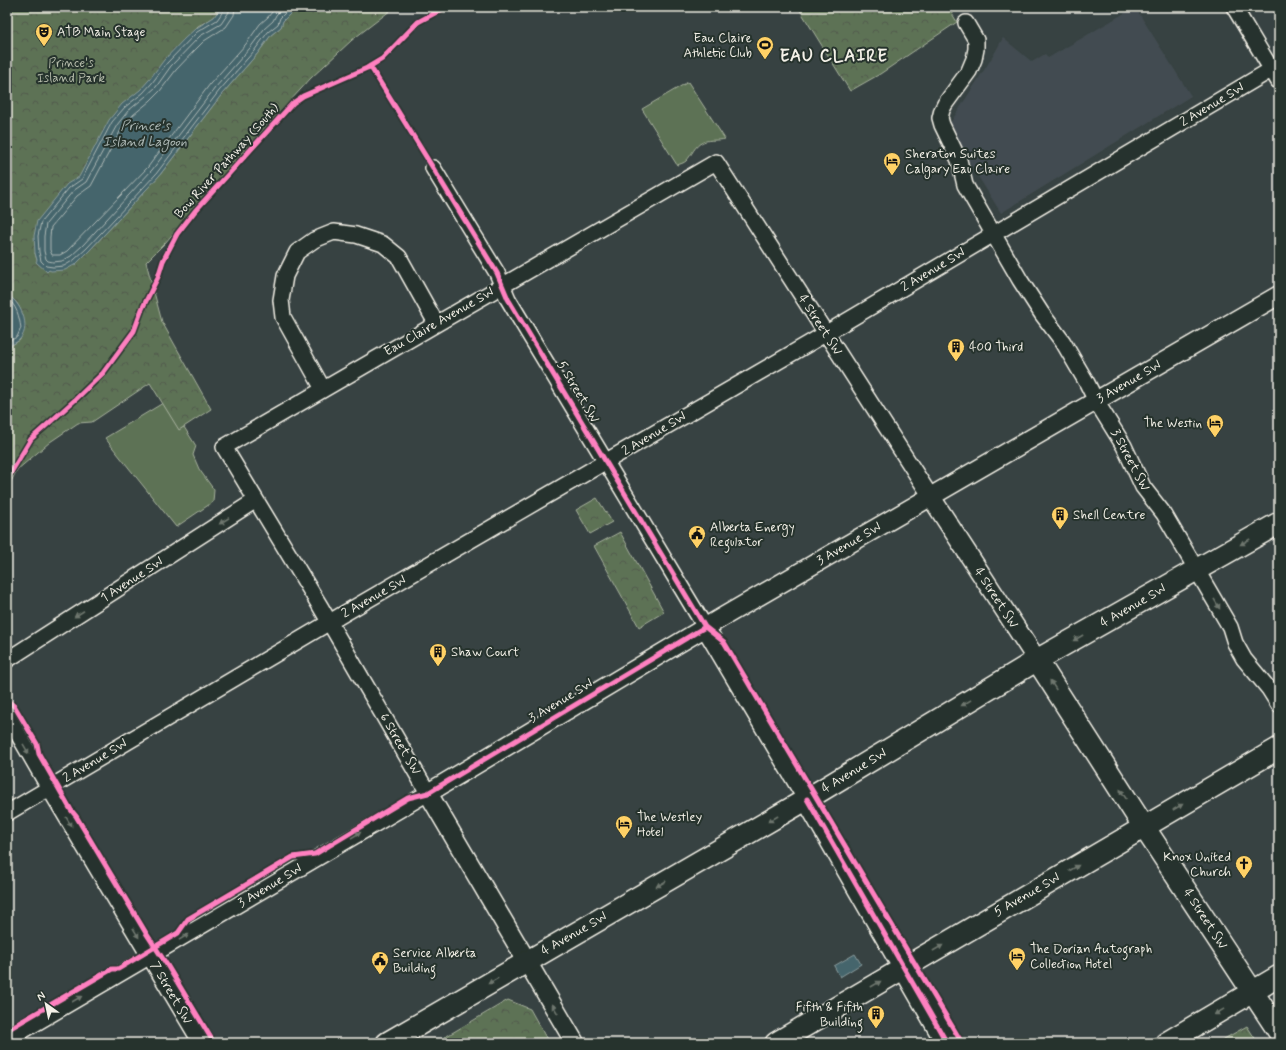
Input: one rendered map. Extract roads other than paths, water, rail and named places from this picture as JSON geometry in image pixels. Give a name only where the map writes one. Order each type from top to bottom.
[{"type":"main road","name":"4 Avenue SW","points":[[388,1043],[807,799],[1037,660],[1279,523]]},
{"type":"main road","name":"4 Street SW","points":[[1037,660],[1144,827],[1279,1032]]},
{"type":"main road","name":"5 Avenue SW","points":[[776,1043],[1279,748]]},
{"type":"main road","name":"5 Street SW","points":[[807,799],[947,1043]]},
{"type":"main road","points":[[1166,1043],[1279,976]]},
{"type":"street","points":[[1234,7],[1277,72]]},
{"type":"street","name":"3 Street SW","points":[[966,22],[976,40],[974,59],[969,71],[951,93],[942,110],[940,118],[959,160],[968,192],[1038,309],[1063,342],[1096,401],[1124,446],[1143,487],[1164,514],[1230,627],[1235,643],[1244,659],[1270,689],[1279,705]]},
{"type":"street","name":"2 Avenue SW","points":[[7,813],[329,623],[826,334],[994,234],[1277,72]]},
{"type":"street","name":"Eau Claire Avenue SW","points":[[224,447],[716,162]]},
{"type":"street","name":"4 Street SW","points":[[716,162],[930,497],[1037,660]]},
{"type":"street","name":"5 Street SW","points":[[433,168],[497,272],[508,299],[607,462],[807,799]]},
{"type":"street","points":[[323,389],[283,317],[280,300],[285,276],[297,252],[314,240],[334,232],[356,235],[383,244],[399,257],[436,323]]},
{"type":"street","name":"3 Avenue SW","points":[[7,1040],[428,793],[705,627],[1279,295]]},
{"type":"street","name":"6 Street SW","points":[[224,447],[575,1043]]},
{"type":"street","name":"1 Avenue SW","points":[[7,660],[256,500]]},
{"type":"street","name":"7 Street SW","points":[[7,715],[201,1043]]},
{"type":"water","name":"Prince's Island Lagoon","points":[[221,7],[303,7],[291,13],[283,21],[281,27],[271,35],[258,53],[222,94],[159,176],[89,251],[76,264],[65,270],[49,270],[47,272],[36,262],[34,236],[37,221],[67,184],[79,177],[109,120],[122,104],[140,90],[164,60],[184,39],[195,29],[214,17]]},
{"type":"water","points":[[7,294],[20,308],[25,321],[25,328],[20,339],[7,348]]},
{"type":"water","points":[[855,954],[861,964],[840,977],[834,966]]},
{"type":"place","name":"ATB Main Stage","points":[[44,47]]},
{"type":"place","name":"Eau Claire Athletic Club","points":[[765,60]]},
{"type":"place","name":"Sheraton Suites Calgary Eau Claire","points":[[892,176]]},
{"type":"place","name":"400 Third","points":[[956,362]]},
{"type":"place","name":"The Westin","points":[[1215,438]]},
{"type":"place","name":"Shell Centre","points":[[1060,530]]},
{"type":"place","name":"Alberta Energy Regulator","points":[[697,549]]},
{"type":"place","name":"Shaw Court","points":[[438,667]]},
{"type":"place","name":"The Westley Hotel","points":[[624,839]]},
{"type":"place","name":"Knox United Church","points":[[1244,879]]},
{"type":"place","name":"The Dorian Autograph Collection Hotel","points":[[1017,971]]},
{"type":"place","name":"Service Alberta Building","points":[[380,975]]},
{"type":"place","name":"Fifth & Fifth Building","points":[[876,1029]]},
{"type":"district","name":"EAU CLAIRE","points":[[834,56]]},
{"type":"park label","name":"Prince's Island Park","points":[[71,70]]}]
